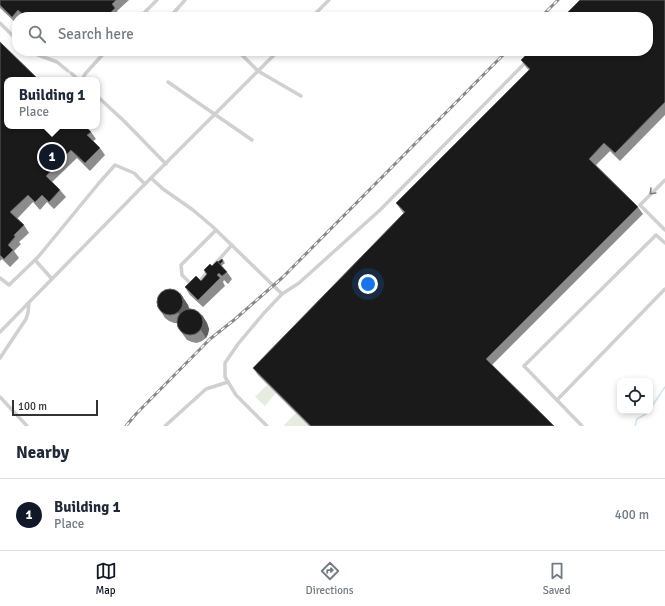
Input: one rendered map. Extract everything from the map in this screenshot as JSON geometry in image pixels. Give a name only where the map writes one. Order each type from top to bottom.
[{"type":"lane","points":[[146,12],[157,0]]},
{"type":"lane","points":[[174,12],[185,0]]},
{"type":"lane","points":[[317,12],[329,0]]},
{"type":"lane","points":[[0,23],[12,35]]},
{"type":"lane","points":[[41,56],[57,62],[77,77]]},
{"type":"lane","points":[[83,77],[101,56]]},
{"type":"lane","points":[[243,56],[258,71],[301,96]]},
{"type":"lane","points":[[0,332],[273,56]]},
{"type":"lane","points":[[267,426],[236,395],[225,377],[225,363],[238,344],[282,294],[299,283],[380,210],[531,57]]},
{"type":"lane","points":[[168,82],[252,140]]},
{"type":"lane","points":[[100,99],[166,164]]},
{"type":"lane","points":[[0,278],[9,285],[35,260],[115,166],[134,173],[145,184]]},
{"type":"lane","points":[[151,178],[216,230],[282,294]]},
{"type":"lane","points":[[665,180],[640,205],[665,230]]},
{"type":"lane","points":[[216,230],[181,266],[182,275],[189,282],[194,286],[232,245]]},
{"type":"lane","points":[[582,426],[524,366],[656,235],[665,244]]},
{"type":"lane","points":[[35,260],[52,279]]},
{"type":"lane","points":[[557,400],[665,289]]},
{"type":"lane","points":[[0,358],[26,319],[29,302]]},
{"type":"lane","points":[[165,426],[206,389],[228,382]]},
{"type":"lane","points":[[0,397],[26,426]]},
{"type":"shaded area","points":[[267,385],[276,393],[265,406],[255,397]]},
{"type":"shaded area","points":[[296,413],[309,426],[284,425]]},
{"type":"building","points":[[0,0],[116,0],[112,4],[115,8],[111,12],[20,12],[18,10],[16,12],[12,12],[12,17],[0,5]]},
{"type":"building","points":[[580,0],[665,0],[665,102],[615,153],[604,143],[589,159],[638,207],[486,359],[554,426],[311,426],[253,368],[405,212],[396,203],[530,69],[521,60],[525,56],[653,56],[653,12],[568,12]]},
{"type":"building","points":[[0,42],[12,54],[12,56],[14,56],[36,77],[4,77],[4,129],[88,129],[91,132],[87,135],[100,148],[85,163],[71,150],[46,176],[60,190],[49,202],[42,195],[35,202],[28,195],[10,212],[24,225],[14,235],[15,237],[8,245],[13,250],[4,259],[0,255]]},
{"type":"building","points":[[222,259],[223,261],[220,264],[218,262]]},
{"type":"building","points":[[217,261],[227,272],[222,276],[219,273],[217,275],[220,278],[198,300],[185,287],[196,276],[201,281],[207,274],[204,270],[210,264],[212,266]]},
{"type":"building","points":[[170,289],[179,293],[183,302],[179,311],[170,315],[161,311],[157,302],[161,293]]},
{"type":"building","points":[[190,309],[199,313],[203,322],[199,331],[190,335],[181,331],[177,322],[181,313]]},
{"type":"waterway","points":[[653,405],[665,387]]},
{"type":"waterway","points":[[635,426],[637,419],[646,414]]},
{"type":"railway","points":[[546,12],[558,0]]},
{"type":"railway","points":[[126,426],[210,339],[283,277],[502,56]]},
{"type":"place","name":"Building 1","points":[[52,157]]}]
